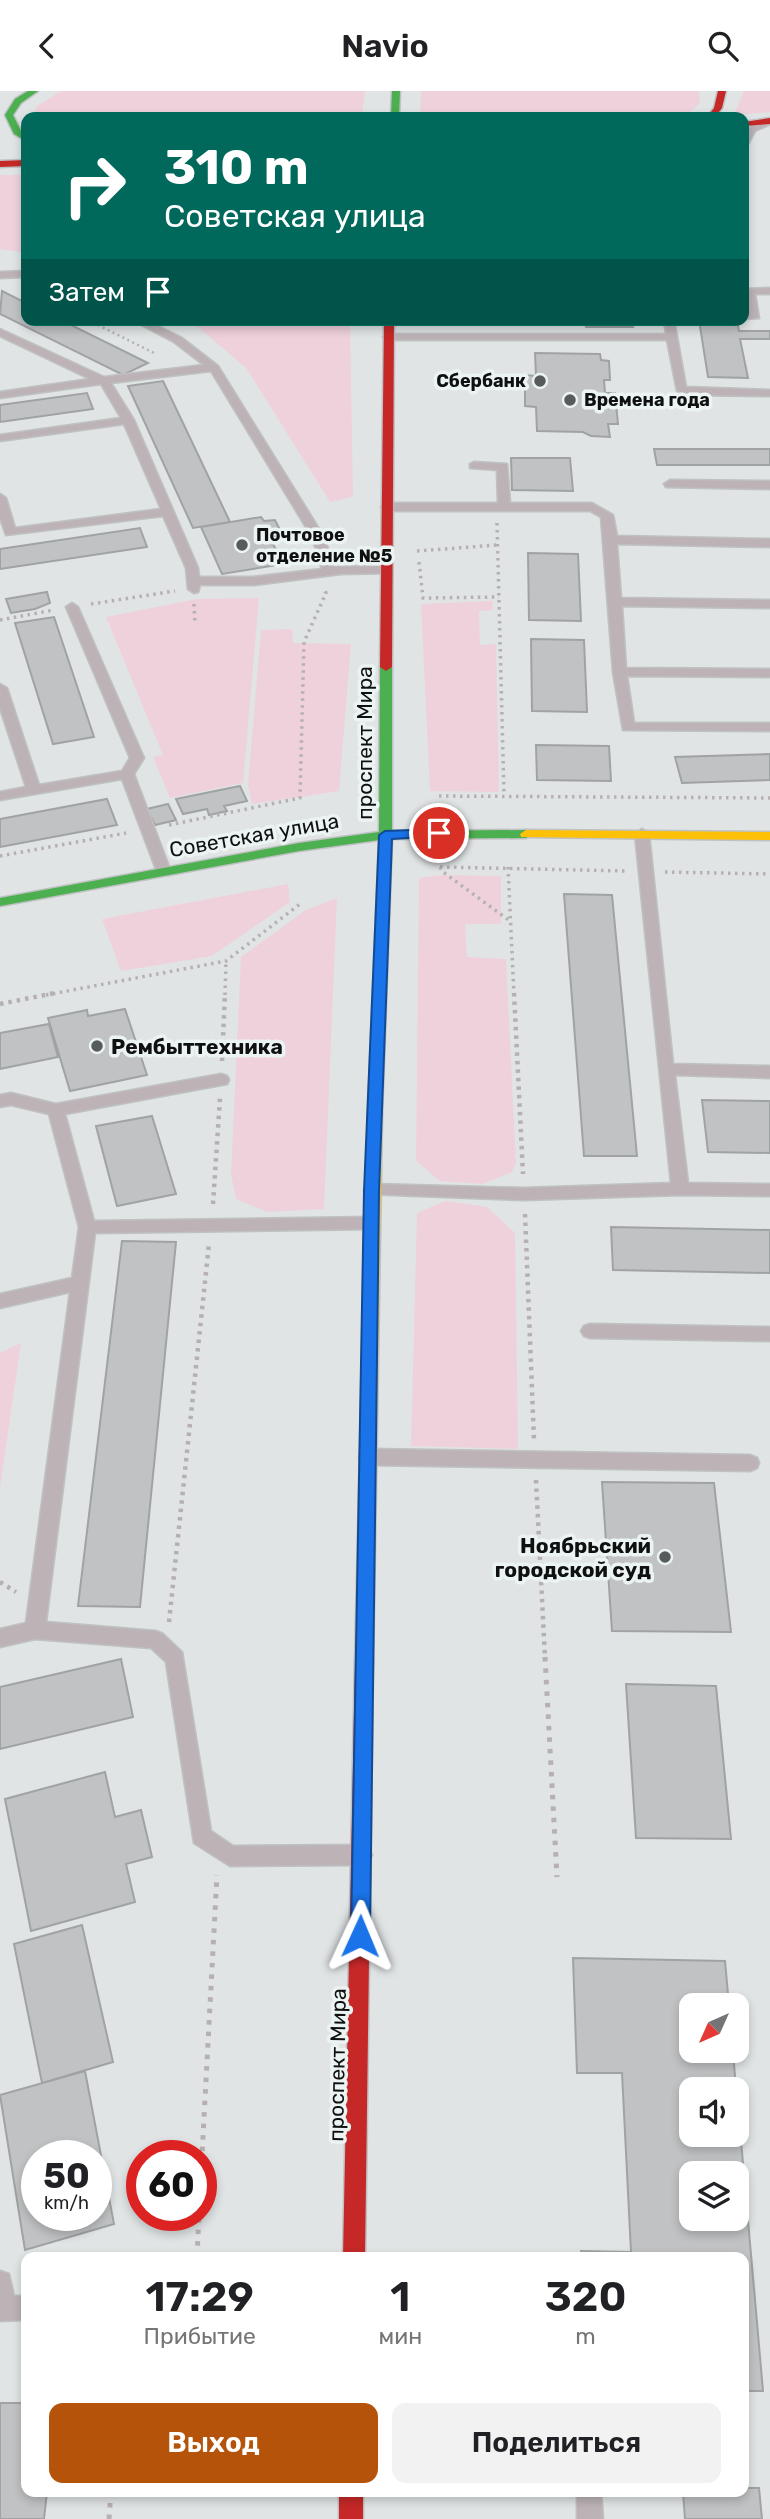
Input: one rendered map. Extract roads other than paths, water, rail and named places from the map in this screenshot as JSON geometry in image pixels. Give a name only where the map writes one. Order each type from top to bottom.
[{"type":"main road","points":[[21,135],[9,115],[18,101],[34,91]]},
{"type":"main road","points":[[395,112],[397,91]]},
{"type":"main road","points":[[715,112],[722,91]]},
{"type":"main road","points":[[749,133],[769,121]]},
{"type":"main road","points":[[0,164],[21,163]]},
{"type":"main road","name":"проспект Мира","points":[[354,2252],[371,1223],[385,835],[389,326]]},
{"type":"main road","name":"Советская улица","points":[[0,902],[299,847],[385,835],[439,833],[770,836]]},
{"type":"main road","points":[[351,2497],[351,2519]]},
{"type":"lane","points":[[0,275],[21,274]]},
{"type":"lane","points":[[749,316],[755,316],[749,291],[770,291]]},
{"type":"lane","points":[[149,326],[178,340],[215,368],[274,469],[318,537],[329,571]]},
{"type":"lane","points":[[389,326],[474,341],[567,333],[671,337]]},
{"type":"lane","points":[[474,341],[477,326]]},
{"type":"lane","points":[[670,326],[681,389],[770,393]]},
{"type":"lane","points":[[0,332],[105,382],[128,420],[192,568],[194,585],[253,581],[329,571],[385,570]]},
{"type":"lane","points":[[0,395],[178,370],[215,368]]},
{"type":"lane","points":[[0,438],[128,420]]},
{"type":"lane","points":[[474,466],[503,466],[500,505]]},
{"type":"lane","points":[[670,484],[770,485]]},
{"type":"lane","points":[[0,498],[5,533],[166,512]]},
{"type":"lane","points":[[387,507],[580,506],[600,510],[607,515],[611,540],[620,672],[628,727],[770,727]]},
{"type":"lane","points":[[611,540],[770,543]]},
{"type":"lane","points":[[615,602],[770,604]]},
{"type":"lane","points":[[0,796],[127,773],[137,758],[72,607]]},
{"type":"lane","points":[[620,672],[770,673]]},
{"type":"lane","points":[[0,688],[3,709],[34,790]]},
{"type":"lane","points":[[127,773],[164,872]]},
{"type":"lane","points":[[642,834],[680,1189]]},
{"type":"lane","points":[[666,1069],[770,1072]]},
{"type":"lane","points":[[0,1101],[11,1099],[56,1109],[222,1080]]},
{"type":"lane","points":[[35,1630],[87,1227],[56,1109]]},
{"type":"lane","points":[[372,1191],[524,1194],[680,1189],[770,1190]]},
{"type":"lane","points":[[87,1227],[371,1223]]},
{"type":"lane","points":[[0,1301],[80,1283]]},
{"type":"lane","points":[[590,1331],[770,1334]]},
{"type":"lane","points":[[368,1457],[750,1463]]},
{"type":"lane","points":[[0,1638],[35,1630],[156,1640],[175,1658],[201,1836],[230,1856],[362,1855]]},
{"type":"lane","points":[[0,2283],[10,2308]]},
{"type":"place","name":"Сбербанк","points":[[540,381]]},
{"type":"place","name":"Времена года","points":[[570,400]]},
{"type":"place","name":"Почтовое отделение №5","points":[[242,545]]},
{"type":"place","name":"Рембыттехника","points":[[97,1046]]},
{"type":"place","name":"Ноябрьский городской суд","points":[[665,1557]]}]
